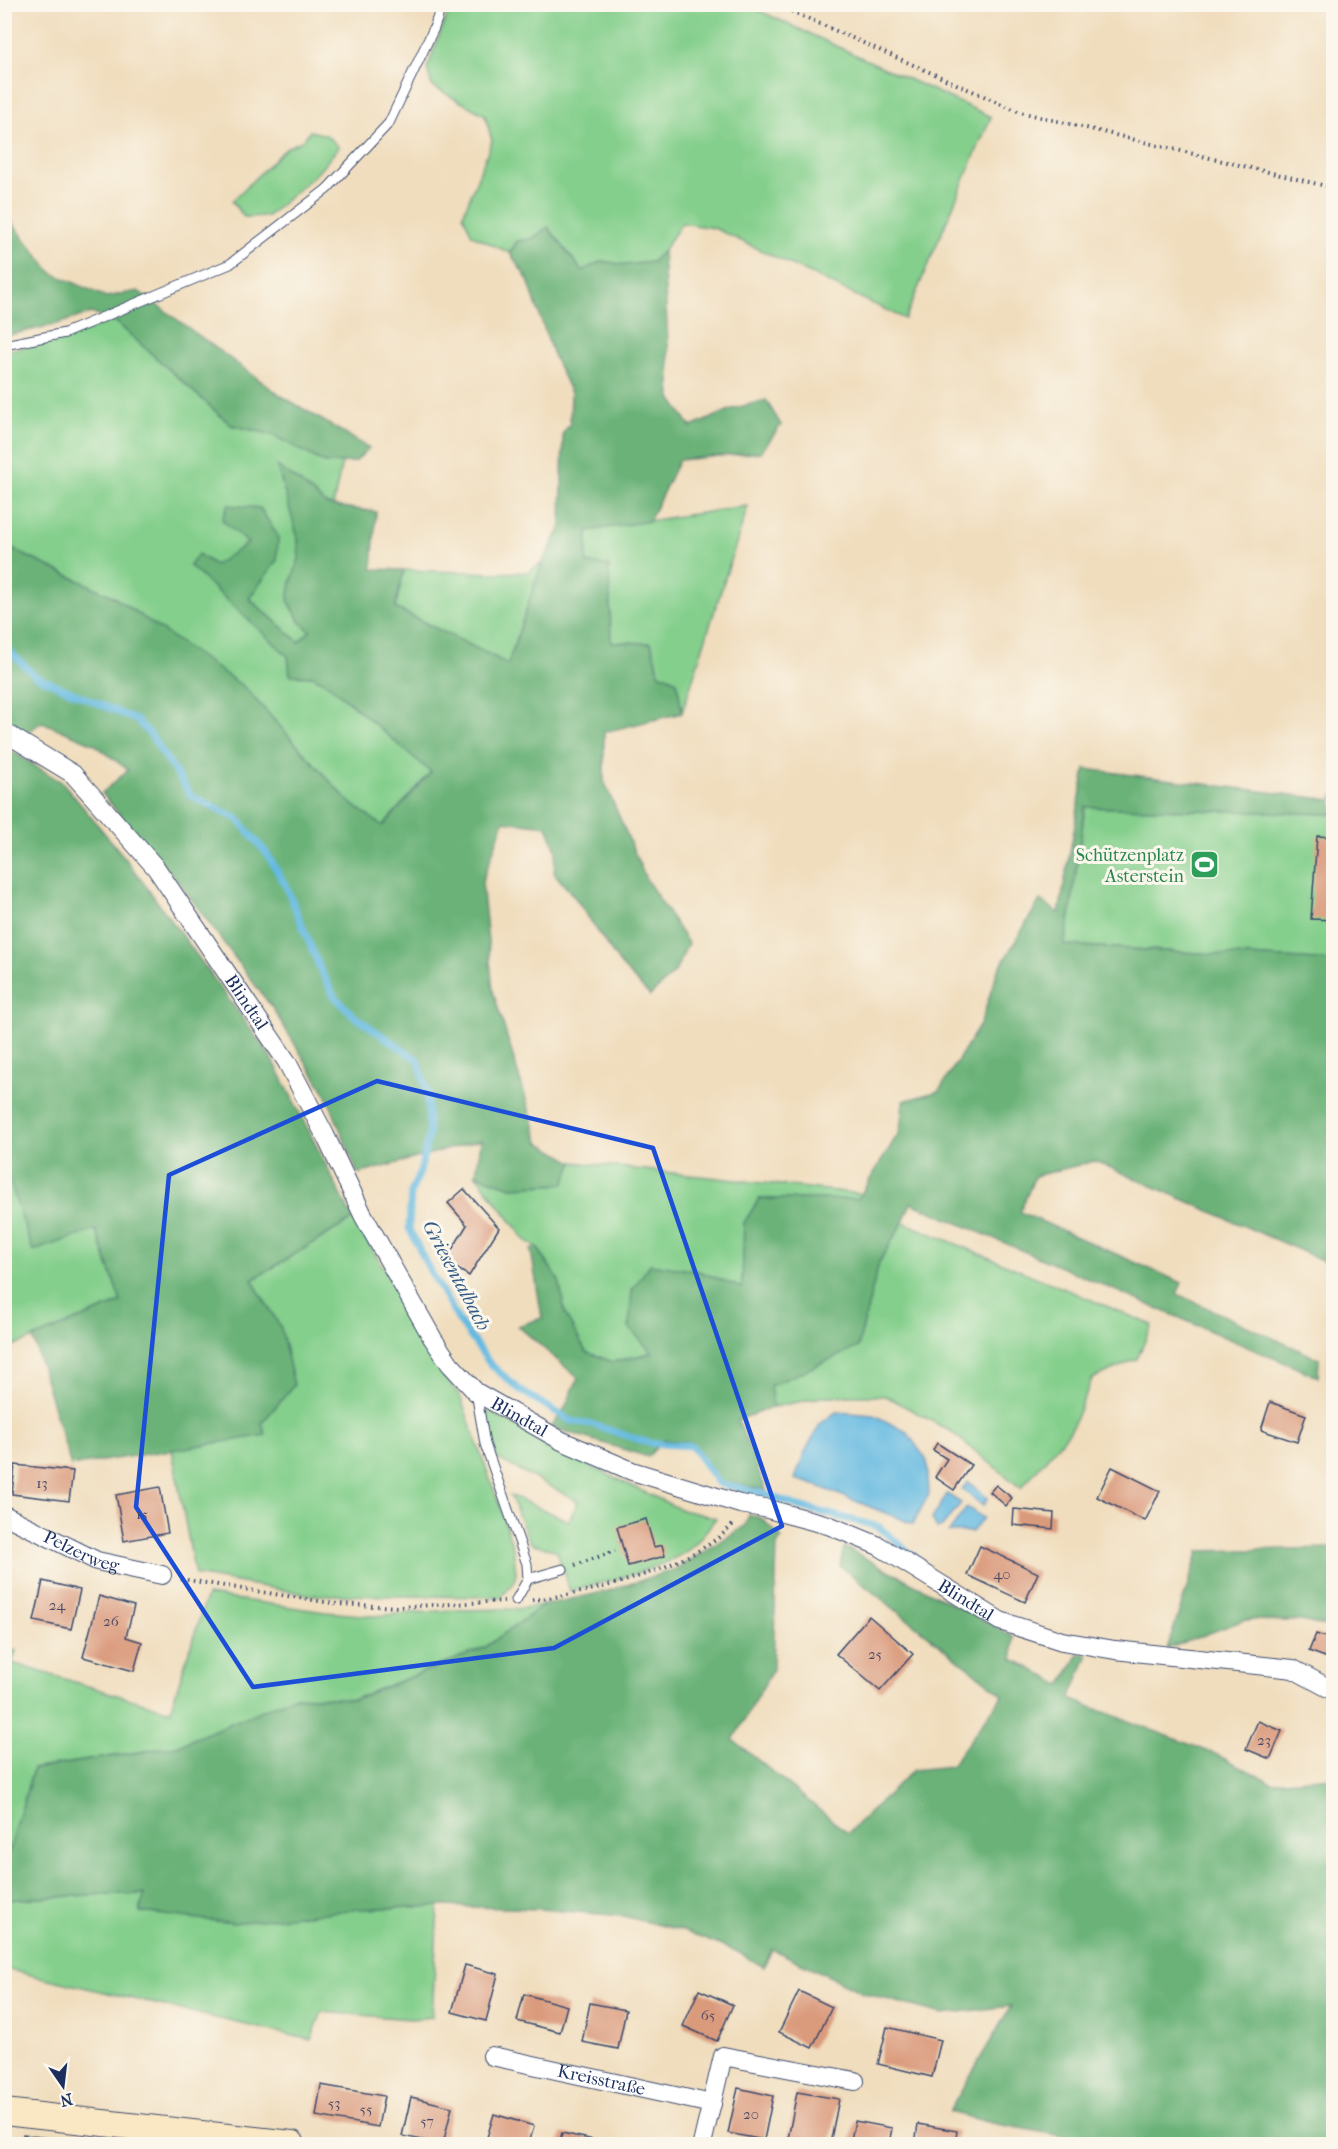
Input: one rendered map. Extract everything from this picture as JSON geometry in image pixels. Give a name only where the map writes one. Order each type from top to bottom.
[{"type":"street","name":"Blindtal","points":[[4,732],[73,774],[156,868],[287,1062],[363,1215],[433,1340],[450,1364],[476,1392],[562,1441],[632,1471],[740,1504],[828,1525],[879,1546],[1000,1621],[1062,1641],[1116,1650],[1293,1669],[1334,1691]]},
{"type":"street","name":"Pelzerweg","points":[[4,1515],[97,1561],[162,1575]]},
{"type":"street","name":"Kreisstraße","points":[[492,2056],[712,2104]]},
{"type":"street","points":[[704,2144],[723,2056],[855,2081]]},
{"type":"street","points":[[4,2112],[292,2145]]},
{"type":"lane","points":[[4,345],[65,333],[230,264],[327,189],[389,123],[434,28],[442,4]]},
{"type":"lane","points":[[476,1392],[484,1444],[527,1564],[528,1579],[516,1600]]},
{"type":"lane","points":[[528,1579],[563,1569]]},
{"type":"path","points":[[775,4],[1020,112],[1334,188]]},
{"type":"path","points":[[162,1575],[337,1604],[399,1606],[556,1598],[633,1579],[678,1560],[708,1544],[730,1527]]},
{"type":"path","points":[[563,1569],[615,1551]]},
{"type":"highlighted area","points":[[377,1081],[653,1148],[782,1526],[554,1648],[253,1687],[136,1507],[169,1175]]},
{"type":"green space","points":[[451,5],[747,5],[991,117],[905,319],[714,228],[682,223],[663,251],[652,262],[625,265],[602,261],[582,271],[548,227],[532,239],[517,241],[510,253],[472,235],[463,215],[492,141],[485,115],[432,86],[427,68]]},
{"type":"green space","points":[[310,131],[326,135],[339,147],[318,172],[268,216],[244,217],[232,201],[286,148],[302,141]]},
{"type":"green space","points":[[4,213],[52,273],[106,297],[138,291],[280,395],[369,448],[355,462],[325,463],[273,435],[231,425],[116,322],[91,313],[57,324],[5,336]]},
{"type":"green space","points":[[548,227],[582,271],[602,261],[625,265],[652,262],[663,251],[671,398],[691,427],[732,409],[766,400],[781,425],[761,452],[679,460],[649,521],[588,531],[586,563],[609,566],[611,642],[651,643],[659,673],[677,681],[682,713],[604,732],[604,781],[646,879],[688,943],[675,972],[650,996],[620,964],[576,899],[554,873],[556,850],[547,826],[504,821],[482,882],[493,991],[539,1142],[573,1162],[564,1184],[512,1187],[476,1175],[481,1140],[358,1174],[326,1094],[273,1009],[178,881],[102,793],[128,770],[94,744],[42,722],[25,734],[5,724],[5,546],[112,596],[244,687],[349,802],[383,826],[431,772],[329,685],[313,676],[290,675],[288,656],[190,566],[198,554],[215,565],[248,543],[222,520],[228,505],[260,508],[278,536],[277,560],[249,599],[299,642],[310,631],[299,620],[288,600],[299,559],[298,538],[277,466],[327,505],[376,512],[372,569],[404,570],[395,608],[508,664],[542,563],[561,527],[563,433],[570,424],[571,393],[553,355],[528,280],[510,253],[517,241],[532,239]]},
{"type":"green space","points":[[111,321],[116,322],[231,425],[273,435],[325,463],[342,462],[333,506],[327,505],[278,467],[298,538],[299,559],[291,582],[299,620],[310,631],[299,642],[249,598],[277,560],[249,542],[215,566],[190,566],[288,656],[291,675],[313,676],[329,685],[431,772],[382,826],[349,802],[244,687],[112,596],[5,546],[4,351],[67,338]]},
{"type":"green space","points":[[748,506],[682,713],[677,681],[659,673],[651,643],[610,642],[609,566],[586,563],[588,530]]},
{"type":"green space","points":[[542,563],[508,664],[395,608],[404,570],[528,572]]},
{"type":"green space","points":[[5,747],[63,783],[125,858],[187,942],[273,1060],[353,1219],[252,1280],[281,1328],[294,1385],[262,1423],[266,1435],[71,1466],[33,1338],[121,1302],[96,1230],[33,1251],[5,1173]]},
{"type":"green space","points":[[1085,769],[1332,800],[1333,795],[1333,814],[1085,807],[1064,945],[1333,961],[1334,1174],[1332,1175],[1329,1263],[1095,1161],[1035,1176],[1020,1212],[1182,1283],[1177,1294],[1319,1359],[1318,1377],[911,1203],[903,1222],[879,1262],[858,1347],[770,1386],[773,1407],[738,1420],[766,1490],[720,1481],[693,1443],[663,1440],[648,1457],[551,1427],[564,1410],[578,1378],[518,1326],[542,1318],[531,1250],[537,1247],[559,1281],[565,1314],[586,1352],[613,1362],[652,1353],[629,1327],[632,1290],[650,1264],[698,1271],[742,1288],[744,1223],[759,1199],[858,1199],[900,1131],[903,1101],[939,1091],[981,1023],[997,972],[1040,900],[1059,913]]},
{"type":"green space","name":"Schützenplatz Asterstein","points":[[1085,807],[1333,814],[1333,961],[1064,945]]},
{"type":"green space","points":[[573,1162],[861,1194],[858,1200],[759,1199],[744,1223],[742,1288],[698,1271],[653,1352],[613,1362],[586,1352],[565,1314],[559,1281],[537,1247],[526,1241],[476,1175],[512,1187],[564,1184]]},
{"type":"green space","points":[[4,1173],[96,1230],[121,1302],[5,1350]]},
{"type":"green space","points":[[353,1219],[391,1279],[424,1342],[460,1396],[513,1549],[516,1572],[514,1583],[501,1597],[312,1595],[195,1575],[172,1450],[266,1435],[262,1423],[281,1328],[252,1280]]},
{"type":"green space","points":[[903,1222],[1152,1325],[1137,1359],[1092,1379],[1071,1430],[1021,1488],[950,1431],[886,1396],[827,1396],[773,1407],[769,1386],[858,1347],[879,1262]]},
{"type":"green space","points":[[485,1409],[592,1467],[682,1510],[716,1518],[692,1547],[667,1562],[634,1574],[570,1591],[557,1551],[530,1543],[510,1495],[569,1521],[578,1501],[496,1458]]},
{"type":"green space","points":[[749,1515],[761,1518],[782,1538],[777,1545],[773,1669],[733,1740],[848,1833],[913,1770],[951,1766],[1003,1695],[840,1566],[844,1547],[1013,1636],[1013,1659],[1061,1685],[1079,1654],[1088,1654],[1070,1699],[1215,1754],[1271,1782],[1333,1777],[1333,2144],[1097,2144],[949,2112],[1011,2006],[942,2014],[864,1993],[772,1949],[764,1967],[736,1951],[680,1930],[623,1916],[540,1909],[438,1906],[360,1909],[233,1923],[140,1912],[144,1894],[5,1900],[5,1866],[33,1769],[177,1746],[296,1696],[355,1699],[484,1648],[544,1605],[608,1591],[676,1569],[745,1526]]},
{"type":"green space","points":[[1333,1548],[1333,1628],[1301,1621],[1244,1620],[1167,1649],[1199,1551]]},
{"type":"green space","points":[[207,1595],[325,1612],[373,1616],[452,1610],[516,1609],[544,1605],[484,1648],[354,1699],[296,1696],[177,1746],[33,1769],[5,1866],[5,1648],[16,1651],[12,1663],[170,1711]]},
{"type":"green space","points":[[145,1894],[140,1912],[438,1906],[432,2017],[411,2019],[322,2012],[311,2040],[5,1969],[5,1900]]},
{"type":"water","points":[[836,1412],[874,1415],[907,1432],[927,1461],[929,1494],[913,1524],[795,1479],[804,1454],[820,1424]]},
{"type":"water","points":[[968,1482],[988,1498],[983,1506],[962,1489]]},
{"type":"water","points":[[947,1494],[961,1503],[942,1527],[937,1528],[932,1519]]},
{"type":"water","points":[[967,1507],[983,1518],[972,1532],[949,1532]]},
{"type":"building","points":[[1317,836],[1334,837],[1334,920],[1311,919]]},
{"type":"building","points":[[464,1189],[499,1228],[469,1276],[445,1261],[467,1225],[448,1203]]},
{"type":"building","points":[[1270,1402],[1306,1415],[1297,1442],[1261,1430]]},
{"type":"building","points":[[937,1443],[971,1465],[954,1490],[935,1477],[947,1459],[933,1450]]},
{"type":"building","points":[[15,1465],[73,1471],[69,1501],[12,1494]]},
{"type":"building","points":[[1112,1467],[1160,1491],[1145,1521],[1097,1497]]},
{"type":"building","points":[[996,1485],[1012,1498],[1006,1506],[990,1492]]},
{"type":"building","points":[[160,1487],[168,1533],[124,1541],[116,1495]]},
{"type":"building","points":[[1014,1509],[1054,1513],[1053,1529],[1013,1525]]},
{"type":"building","points":[[646,1519],[654,1547],[662,1545],[665,1556],[628,1566],[617,1527]]},
{"type":"building","points":[[980,1546],[1038,1573],[1025,1602],[967,1575]]},
{"type":"building","points":[[43,1581],[80,1590],[71,1629],[34,1621]]},
{"type":"building","points":[[99,1596],[134,1606],[126,1637],[142,1642],[134,1671],[83,1657]]},
{"type":"building","points":[[869,1616],[913,1654],[880,1691],[836,1654]]},
{"type":"building","points":[[1316,1634],[1334,1640],[1333,1660],[1309,1651]]},
{"type":"building","points":[[1258,1721],[1282,1731],[1270,1759],[1246,1749]]},
{"type":"building","points":[[465,1965],[498,1974],[486,2021],[452,2012]]},
{"type":"building","points":[[699,1990],[733,2005],[717,2041],[683,2026]]},
{"type":"building","points":[[799,1991],[832,2007],[812,2048],[779,2032]]},
{"type":"building","points":[[524,1994],[567,2006],[560,2032],[517,2021]]},
{"type":"building","points":[[590,2003],[626,2010],[618,2049],[582,2042]]},
{"type":"building","points":[[887,2027],[941,2040],[932,2077],[878,2064]]},
{"type":"building","points":[[321,2085],[384,2096],[378,2127],[316,2116]]},
{"type":"building","points":[[738,2088],[773,2096],[764,2140],[728,2133]]},
{"type":"building","points":[[797,2092],[839,2099],[830,2144],[787,2144]]},
{"type":"building","points":[[411,2097],[452,2107],[443,2144],[402,2136]]},
{"type":"building","points":[[494,2114],[534,2126],[529,2144],[485,2144]]},
{"type":"building","points":[[855,2121],[892,2128],[889,2144],[850,2144]]},
{"type":"building","points":[[918,2124],[957,2131],[955,2144],[915,2144]]},
{"type":"building","points":[[562,2133],[603,2142],[602,2144],[559,2144]]},
{"type":"building","points":[[23,2135],[58,2139],[57,2144],[22,2144]]},
{"type":"waterway","name":"Griesentalbach","points":[[4,646],[35,676],[136,720],[150,734],[191,796],[238,819],[267,854],[286,886],[320,969],[334,996],[354,1016],[418,1060],[427,1092],[429,1134],[420,1172],[411,1192],[409,1228],[459,1321],[490,1364],[520,1390],[571,1421],[591,1424],[649,1443],[692,1446],[718,1483],[879,1527],[924,1565]]},
{"type":"place","name":"Schützenplatz Asterstein","points":[[1205,865]]}]
